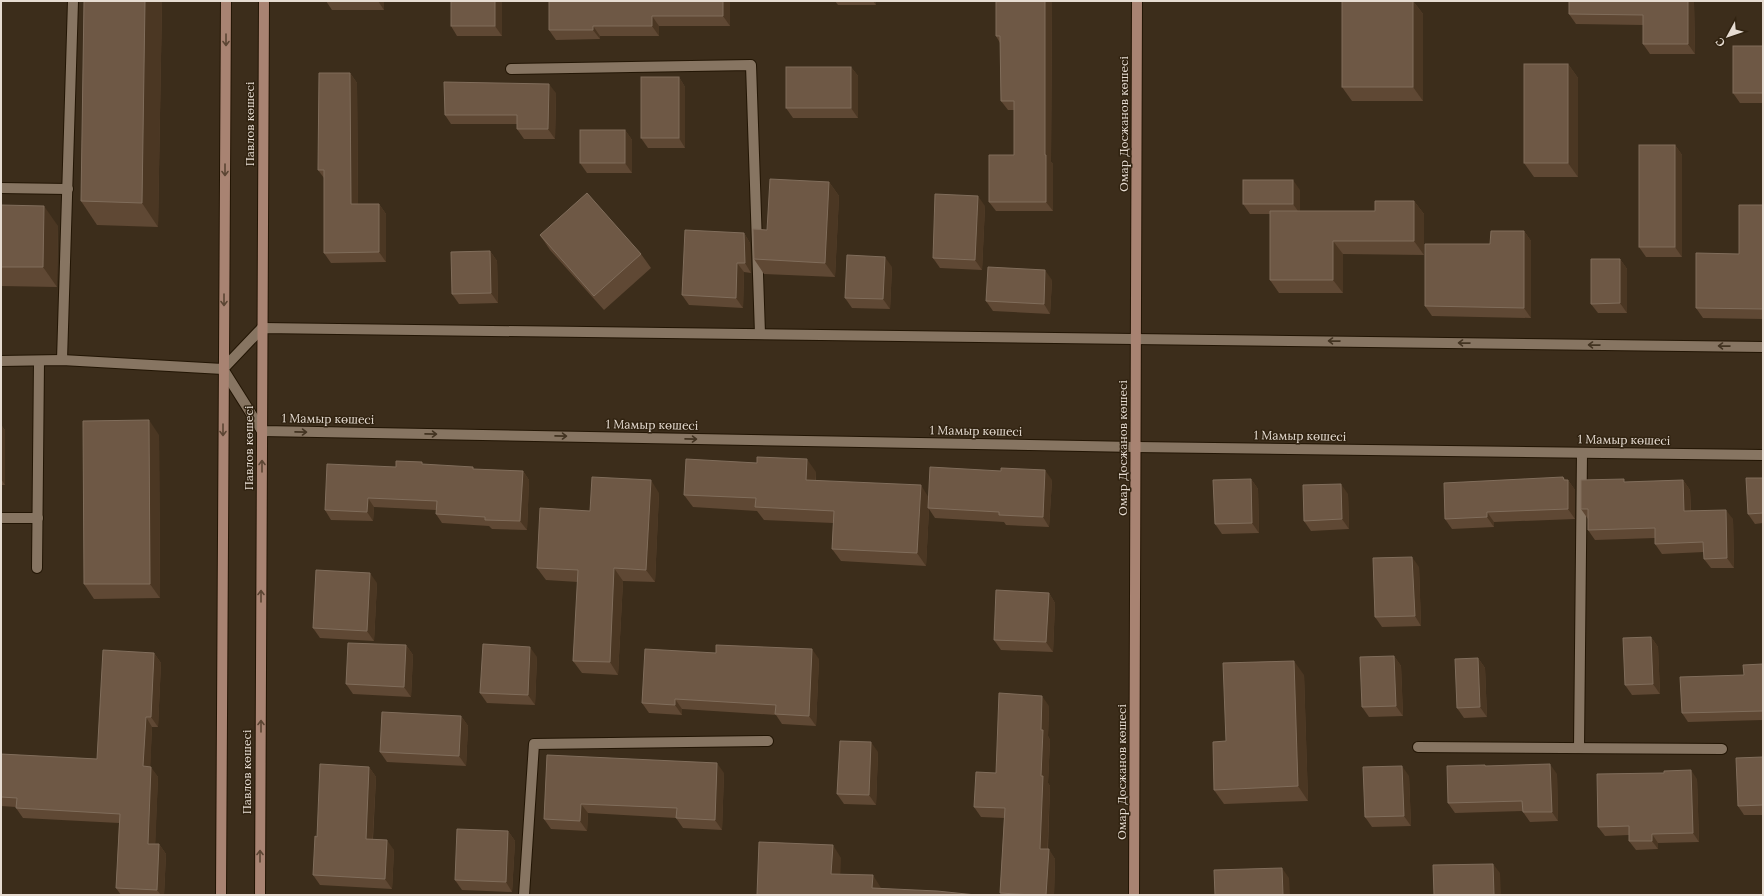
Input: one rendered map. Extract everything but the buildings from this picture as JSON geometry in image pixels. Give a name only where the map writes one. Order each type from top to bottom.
[{"type":"street","points":[[62,360],[74,1]]},
{"type":"street","name":"Павлов көшесі","points":[[221,895],[226,1]]},
{"type":"street","name":"Павлов көшесі","points":[[260,895],[264,1]]},
{"type":"street","name":"Омар Досжанов көшесі","points":[[1134,895],[1138,1]]},
{"type":"street","points":[[511,68],[751,66],[760,334]]},
{"type":"street","points":[[1,188],[68,190]]},
{"type":"street","points":[[1,361],[62,360],[223,369],[262,328],[1763,347]]},
{"type":"street","points":[[38,568],[39,361]]},
{"type":"street","points":[[223,369],[262,431]]},
{"type":"street","name":"1 Мамыр көшесі","points":[[262,431],[1136,447],[1763,455]]},
{"type":"street","points":[[1579,748],[1582,453]]},
{"type":"street","points":[[1,518],[38,518]]},
{"type":"street","points":[[524,895],[534,744],[768,741]]},
{"type":"street","points":[[1418,747],[1722,749]]}]
